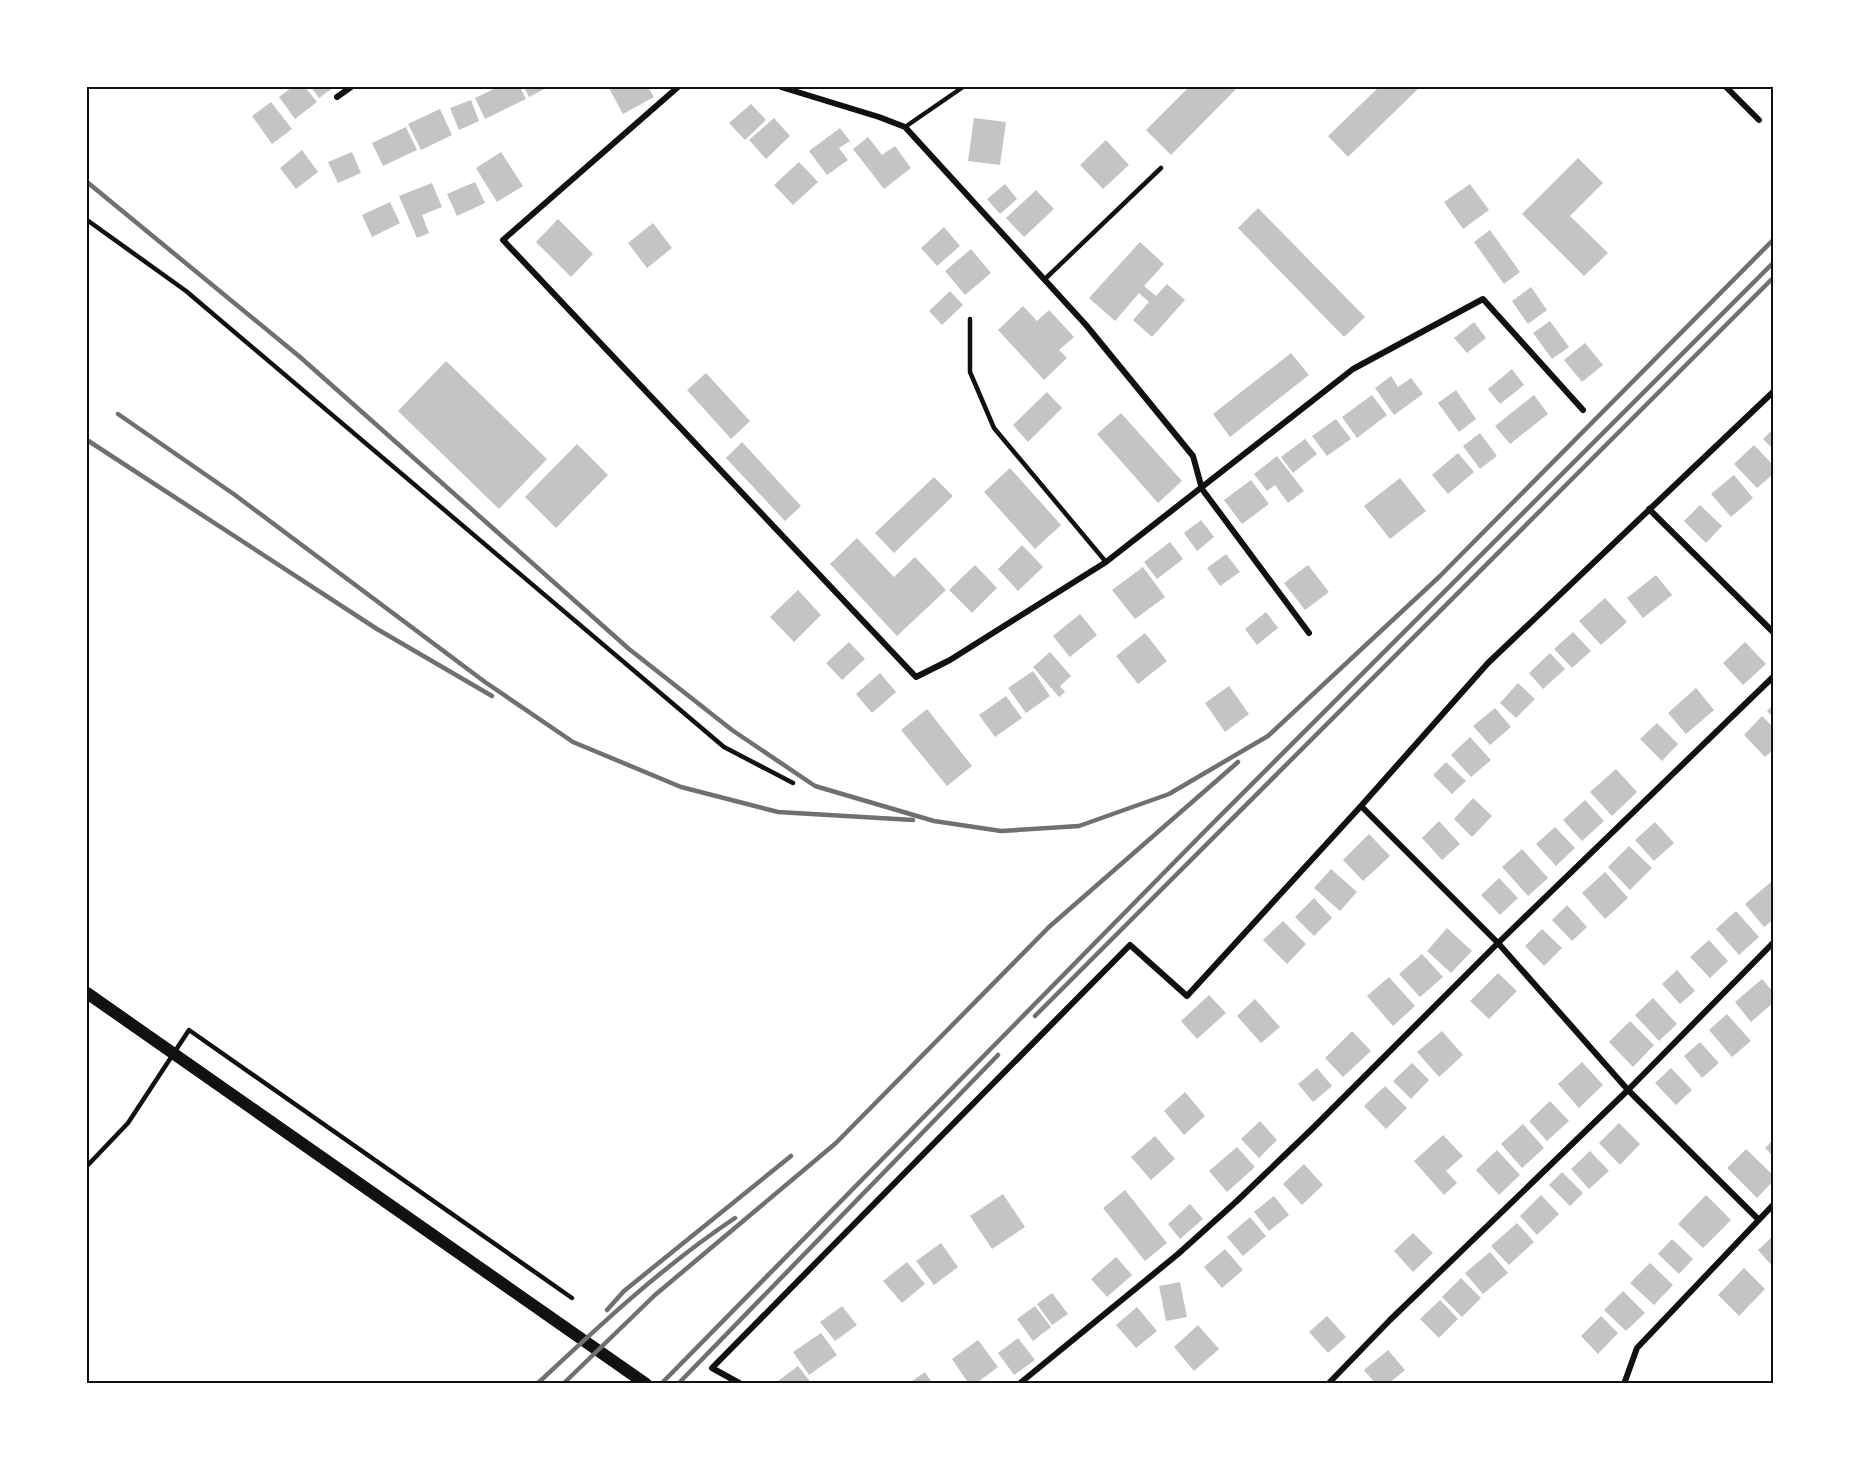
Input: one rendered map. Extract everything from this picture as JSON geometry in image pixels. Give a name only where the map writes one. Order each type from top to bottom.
[{"type":"main road","points":[[87,993],[646,1384]]},
{"type":"street","points":[[337,97],[351,87]]},
{"type":"street","points":[[678,87],[503,240],[916,677],[950,660],[1106,562],[1353,369],[1483,299],[1583,410]]},
{"type":"street","points":[[782,87],[905,127],[1086,325],[1193,456],[1202,489],[1309,633]]},
{"type":"street","points":[[1726,87],[1759,120]]},
{"type":"street","points":[[741,1384],[712,1368],[1130,945],[1187,996],[1488,663],[1773,392]]},
{"type":"street","points":[[1649,509],[1773,632]]},
{"type":"street","points":[[1019,1384],[1178,1254],[1238,1200],[1773,677]]},
{"type":"street","points":[[1361,806],[1498,944],[1628,1090],[1759,1220]]},
{"type":"street","points":[[1328,1384],[1390,1320],[1628,1090],[1773,943]]},
{"type":"street","points":[[1624,1384],[1636,1348],[1773,1205]]},
{"type":"lane","points":[[905,127],[963,87]]},
{"type":"lane","points":[[1045,279],[1161,168]]},
{"type":"lane","points":[[87,220],[186,291],[724,747],[793,783]]},
{"type":"lane","points":[[970,320],[970,372],[994,428],[1106,562]]},
{"type":"lane","points":[[87,1166],[128,1123],[189,1030],[572,1298]]},
{"type":"building","points":[[292,87],[305,87],[317,102],[295,119],[279,97]]},
{"type":"building","points":[[311,87],[334,87],[319,98]]},
{"type":"building","points":[[498,87],[520,87],[526,99],[485,119],[475,98]]},
{"type":"building","points":[[524,87],[548,87],[529,97]]},
{"type":"building","points":[[648,87],[654,97],[623,114],[609,88]]},
{"type":"building","points":[[1189,87],[1238,87],[1171,155],[1146,130]]},
{"type":"building","points":[[1379,87],[1420,87],[1348,157],[1328,136]]},
{"type":"building","points":[[471,100],[479,121],[459,130],[450,108]]},
{"type":"building","points":[[271,102],[292,129],[272,144],[252,116]]},
{"type":"building","points":[[751,104],[766,120],[745,140],[729,123]]},
{"type":"building","points":[[440,109],[452,135],[421,150],[408,124]]},
{"type":"building","points":[[774,118],[790,136],[766,159],[749,140]]},
{"type":"building","points":[[974,118],[1006,122],[1000,165],[968,161]]},
{"type":"building","points":[[406,127],[417,150],[383,166],[372,143]]},
{"type":"building","points":[[840,128],[850,141],[839,148],[848,160],[827,175],[809,151]]},
{"type":"building","points":[[868,137],[882,155],[895,146],[911,168],[884,189],[853,149]]},
{"type":"building","points":[[1106,140],[1129,165],[1103,189],[1080,165]]},
{"type":"building","points":[[302,150],[318,172],[296,189],[280,168]]},
{"type":"building","points":[[352,152],[361,173],[338,183],[328,162]]},
{"type":"building","points":[[501,152],[523,186],[497,202],[476,168]]},
{"type":"building","points":[[1578,158],[1603,183],[1570,216],[1608,253],[1584,276],[1522,214]]},
{"type":"building","points":[[799,162],[818,182],[793,205],[774,185]]},
{"type":"building","points":[[475,182],[485,203],[457,216],[447,194]]},
{"type":"building","points":[[432,183],[442,207],[422,215],[429,233],[417,238],[399,196]]},
{"type":"building","points":[[1005,184],[1017,199],[1000,214],[987,199]]},
{"type":"building","points":[[1470,184],[1489,210],[1463,229],[1444,202]]},
{"type":"building","points":[[1036,190],[1054,209],[1024,237],[1006,218]]},
{"type":"building","points":[[390,202],[400,223],[372,237],[362,215]]},
{"type":"building","points":[[1258,208],[1365,317],[1344,337],[1238,228]]},
{"type":"building","points":[[558,219],[593,254],[571,277],[536,242]]},
{"type":"building","points":[[653,223],[672,248],[647,268],[628,243]]},
{"type":"building","points":[[944,227],[960,246],[937,266],[921,248]]},
{"type":"building","points":[[1490,230],[1520,272],[1504,284],[1474,242]]},
{"type":"building","points":[[1140,242],[1164,264],[1144,286],[1156,296],[1167,284],[1185,300],[1152,337],[1133,320],[1149,302],[1139,293],[1115,321],[1089,298]]},
{"type":"building","points":[[971,249],[991,273],[965,295],[945,271]]},
{"type":"building","points":[[1531,287],[1547,310],[1528,324],[1512,301]]},
{"type":"building","points":[[950,291],[963,305],[942,325],[929,311]]},
{"type":"building","points":[[1023,306],[1037,321],[1049,310],[1074,337],[1059,350],[1067,358],[1044,380],[998,330]]},
{"type":"building","points":[[1550,321],[1569,347],[1552,359],[1533,333]]},
{"type":"building","points":[[1474,322],[1486,338],[1467,353],[1454,338]]},
{"type":"building","points":[[1585,343],[1603,365],[1582,382],[1564,360]]},
{"type":"building","points":[[1291,353],[1309,375],[1230,437],[1213,414]]},
{"type":"building","points":[[446,361],[547,459],[499,509],[398,411]]},
{"type":"building","points":[[1512,369],[1524,385],[1500,404],[1488,389]]},
{"type":"building","points":[[706,373],[750,421],[731,439],[687,390]]},
{"type":"building","points":[[1391,376],[1398,387],[1411,378],[1423,394],[1394,415],[1375,388]]},
{"type":"building","points":[[1456,390],[1476,419],[1459,432],[1438,403]]},
{"type":"building","points":[[1047,392],[1062,408],[1028,442],[1013,425]]},
{"type":"building","points":[[1372,395],[1387,415],[1357,438],[1342,417]]},
{"type":"building","points":[[1534,395],[1548,414],[1510,444],[1495,426]]},
{"type":"building","points":[[1121,413],[1182,481],[1158,503],[1097,434]]},
{"type":"building","points":[[1336,419],[1351,439],[1327,456],[1312,436]]},
{"type":"building","points":[[1773,429],[1773,449],[1763,439]]},
{"type":"building","points":[[1480,433],[1497,456],[1480,469],[1463,446]]},
{"type":"building","points":[[1305,439],[1317,454],[1293,473],[1281,457]]},
{"type":"building","points":[[742,442],[801,506],[785,521],[726,458]]},
{"type":"building","points":[[577,444],[608,475],[556,528],[525,497]]},
{"type":"building","points":[[1754,445],[1773,465],[1773,474],[1757,488],[1734,464]]},
{"type":"building","points":[[1458,453],[1474,472],[1448,494],[1432,475]]},
{"type":"building","points":[[1277,456],[1304,491],[1288,503],[1275,485],[1267,491],[1254,474]]},
{"type":"building","points":[[1010,468],[1061,525],[1035,549],[984,492]]},
{"type":"building","points":[[1734,475],[1753,498],[1731,517],[1711,494]]},
{"type":"building","points":[[934,477],[953,496],[894,553],[875,533]]},
{"type":"building","points":[[1400,478],[1426,511],[1390,539],[1364,506]]},
{"type":"building","points":[[1251,480],[1269,504],[1242,524],[1224,500]]},
{"type":"building","points":[[1700,505],[1722,526],[1706,543],[1684,521]]},
{"type":"building","points":[[1201,520],[1214,537],[1197,551],[1184,533]]},
{"type":"building","points":[[857,538],[894,577],[915,557],[946,590],[897,636],[830,564]]},
{"type":"building","points":[[1170,542],[1183,559],[1157,579],[1144,562]]},
{"type":"building","points":[[1022,545],[1043,567],[1018,591],[998,569]]},
{"type":"building","points":[[1226,554],[1240,572],[1220,586],[1207,568]]},
{"type":"building","points":[[975,565],[997,588],[972,613],[949,590]]},
{"type":"building","points":[[1308,565],[1329,592],[1305,610],[1284,583]]},
{"type":"building","points":[[1143,567],[1165,597],[1135,619],[1112,590]]},
{"type":"building","points":[[1656,575],[1672,595],[1643,618],[1627,598]]},
{"type":"building","points":[[798,590],[821,615],[794,642],[770,617]]},
{"type":"building","points":[[1605,598],[1627,622],[1601,645],[1579,621]]},
{"type":"building","points":[[1266,612],[1278,628],[1257,645],[1245,629]]},
{"type":"building","points":[[1080,614],[1097,635],[1070,657],[1053,636]]},
{"type":"building","points":[[1573,632],[1591,651],[1572,668],[1554,649]]},
{"type":"building","points":[[1145,633],[1167,661],[1138,684],[1116,656]]},
{"type":"building","points":[[849,642],[865,659],[842,680],[826,663]]},
{"type":"building","points":[[1745,642],[1766,664],[1743,685],[1723,663]]},
{"type":"building","points":[[1050,652],[1071,676],[1060,686],[1065,692],[1059,697],[1033,667]]},
{"type":"building","points":[[1550,653],[1565,669],[1543,689],[1529,673]]},
{"type":"building","points":[[1033,671],[1050,696],[1026,713],[1008,688]]},
{"type":"building","points":[[880,673],[896,692],[872,713],[856,694]]},
{"type":"building","points":[[1518,683],[1535,699],[1516,718],[1500,703]]},
{"type":"building","points":[[1229,686],[1249,714],[1225,732],[1205,703]]},
{"type":"building","points":[[1696,688],[1714,710],[1686,734],[1668,713]]},
{"type":"building","points":[[1006,696],[1022,718],[995,737],[979,715]]},
{"type":"building","points":[[1773,705],[1773,717],[1767,711]]},
{"type":"building","points":[[1495,708],[1511,727],[1490,745],[1473,726]]},
{"type":"building","points":[[927,709],[972,766],[947,786],[901,730]]},
{"type":"building","points":[[1762,716],[1773,727],[1773,750],[1765,757],[1744,735]]},
{"type":"building","points":[[1657,723],[1678,744],[1662,761],[1640,739]]},
{"type":"building","points":[[1470,737],[1491,760],[1471,777],[1451,755]]},
{"type":"building","points":[[1446,762],[1466,781],[1452,794],[1433,775]]},
{"type":"building","points":[[1616,769],[1637,792],[1612,816],[1590,792]]},
{"type":"building","points":[[1473,798],[1492,816],[1472,837],[1454,819]]},
{"type":"building","points":[[1585,800],[1604,821],[1582,841],[1563,820]]},
{"type":"building","points":[[1439,821],[1460,844],[1442,860],[1422,838]]},
{"type":"building","points":[[1655,822],[1674,843],[1654,861],[1635,840]]},
{"type":"building","points":[[1555,827],[1575,848],[1556,866],[1536,844]]},
{"type":"building","points":[[1369,834],[1390,856],[1363,881],[1343,860]]},
{"type":"building","points":[[1629,846],[1652,868],[1630,890],[1608,867]]},
{"type":"building","points":[[1522,849],[1548,878],[1528,896],[1502,867]]},
{"type":"building","points":[[1331,869],[1357,892],[1340,911],[1314,888]]},
{"type":"building","points":[[1605,872],[1628,898],[1605,919],[1582,893]]},
{"type":"building","points":[[1499,878],[1518,898],[1500,915],[1481,895]]},
{"type":"building","points":[[1771,882],[1773,884],[1773,920],[1764,927],[1745,904]]},
{"type":"building","points":[[1314,898],[1332,918],[1314,936],[1295,917]]},
{"type":"building","points":[[1567,905],[1587,927],[1572,941],[1552,920]]},
{"type":"building","points":[[1736,911],[1759,937],[1739,955],[1716,929]]},
{"type":"building","points":[[1283,921],[1306,944],[1287,964],[1263,940]]},
{"type":"building","points":[[1447,928],[1472,951],[1451,973],[1427,951]]},
{"type":"building","points":[[1542,929],[1562,948],[1544,966],[1525,946]]},
{"type":"building","points":[[1709,940],[1728,961],[1710,978],[1690,957]]},
{"type":"building","points":[[1422,954],[1443,977],[1420,997],[1399,974]]},
{"type":"building","points":[[1677,970],[1695,991],[1680,1004],[1662,984]]},
{"type":"building","points":[[1498,973],[1517,991],[1489,1019],[1470,1001]]},
{"type":"building","points":[[1389,977],[1415,1006],[1393,1026],[1367,996]]},
{"type":"building","points":[[1762,979],[1773,992],[1773,1003],[1751,1022],[1735,1002]]},
{"type":"building","points":[[1209,995],[1226,1013],[1197,1039],[1181,1021]]},
{"type":"building","points":[[1653,998],[1677,1024],[1659,1041],[1635,1015]]},
{"type":"building","points":[[1255,999],[1280,1027],[1261,1043],[1237,1016]]},
{"type":"building","points":[[1727,1014],[1751,1041],[1732,1057],[1709,1030]]},
{"type":"building","points":[[1630,1021],[1654,1045],[1633,1067],[1609,1042]]},
{"type":"building","points":[[1352,1031],[1371,1051],[1343,1077],[1325,1058]]},
{"type":"building","points":[[1442,1031],[1463,1055],[1439,1077],[1417,1052]]},
{"type":"building","points":[[1700,1042],[1719,1063],[1702,1078],[1684,1056]]},
{"type":"building","points":[[1582,1062],[1603,1085],[1579,1108],[1558,1084]]},
{"type":"building","points":[[1412,1063],[1429,1080],[1411,1099],[1393,1081]]},
{"type":"building","points":[[1317,1068],[1332,1086],[1313,1102],[1298,1084]]},
{"type":"building","points":[[1671,1068],[1692,1090],[1676,1105],[1655,1083]]},
{"type":"building","points":[[1385,1086],[1407,1108],[1386,1129],[1364,1106]]},
{"type":"building","points":[[1185,1092],[1205,1116],[1184,1135],[1164,1111]]},
{"type":"building","points":[[1550,1101],[1569,1121],[1547,1141],[1529,1121]]},
{"type":"building","points":[[1260,1121],[1277,1140],[1259,1158],[1241,1139]]},
{"type":"building","points":[[1619,1123],[1640,1144],[1620,1165],[1599,1143]]},
{"type":"building","points":[[1523,1124],[1544,1148],[1522,1168],[1501,1144]]},
{"type":"building","points":[[1443,1135],[1463,1156],[1446,1171],[1457,1183],[1444,1195],[1414,1161]]},
{"type":"building","points":[[1155,1136],[1175,1159],[1151,1180],[1131,1157]]},
{"type":"building","points":[[1773,1140],[1773,1156],[1765,1148]]},
{"type":"building","points":[[1237,1147],[1255,1167],[1227,1192],[1209,1171]]},
{"type":"building","points":[[1746,1149],[1773,1175],[1773,1181],[1757,1198],[1727,1168]]},
{"type":"building","points":[[1497,1150],[1520,1175],[1499,1195],[1476,1170]]},
{"type":"building","points":[[1590,1151],[1609,1171],[1589,1189],[1571,1169]]},
{"type":"building","points":[[1304,1164],[1323,1185],[1302,1205],[1283,1184]]},
{"type":"building","points":[[1562,1172],[1583,1193],[1570,1206],[1549,1185]]},
{"type":"building","points":[[1125,1190],[1167,1243],[1145,1261],[1103,1208]]},
{"type":"building","points":[[1003,1194],[1025,1227],[992,1249],[970,1216]]},
{"type":"building","points":[[1541,1195],[1559,1214],[1537,1235],[1520,1216]]},
{"type":"building","points":[[1706,1195],[1731,1220],[1703,1248],[1678,1224]]},
{"type":"building","points":[[1274,1196],[1289,1215],[1269,1231],[1254,1212]]},
{"type":"building","points":[[1190,1204],[1203,1219],[1180,1239],[1168,1224]]},
{"type":"building","points":[[1250,1217],[1266,1236],[1243,1256],[1227,1237]]},
{"type":"building","points":[[1517,1223],[1534,1242],[1509,1265],[1491,1246]]},
{"type":"building","points":[[1413,1233],[1433,1253],[1413,1272],[1394,1251]]},
{"type":"building","points":[[1773,1236],[1773,1267],[1758,1250]]},
{"type":"building","points":[[1672,1239],[1693,1259],[1679,1274],[1658,1254]]},
{"type":"building","points":[[941,1243],[958,1267],[934,1285],[916,1261]]},
{"type":"building","points":[[1225,1249],[1243,1270],[1222,1288],[1204,1267]]},
{"type":"building","points":[[1490,1252],[1508,1273],[1483,1294],[1465,1273]]},
{"type":"building","points":[[1116,1257],[1132,1275],[1107,1297],[1091,1279]]},
{"type":"building","points":[[907,1262],[925,1284],[902,1303],[883,1281]]},
{"type":"building","points":[[1650,1263],[1673,1285],[1654,1305],[1630,1283]]},
{"type":"building","points":[[1744,1268],[1765,1289],[1739,1316],[1718,1295]]},
{"type":"building","points":[[1461,1278],[1481,1298],[1462,1317],[1442,1297]]},
{"type":"building","points":[[1180,1282],[1187,1317],[1166,1321],[1159,1286]]},
{"type":"building","points":[[1623,1291],[1645,1313],[1626,1331],[1604,1310]]},
{"type":"building","points":[[1052,1293],[1068,1314],[1052,1325],[1037,1304]]},
{"type":"building","points":[[1440,1300],[1458,1319],[1439,1338],[1420,1319]]},
{"type":"building","points":[[842,1306],[857,1325],[835,1341],[820,1322]]},
{"type":"building","points":[[1035,1306],[1051,1327],[1033,1341],[1017,1319]]},
{"type":"building","points":[[1137,1307],[1157,1331],[1136,1348],[1116,1325]]},
{"type":"building","points":[[1327,1316],[1346,1337],[1328,1353],[1309,1332]]},
{"type":"building","points":[[1601,1316],[1618,1333],[1598,1354],[1581,1336]]},
{"type":"building","points":[[1198,1325],[1219,1349],[1194,1371],[1174,1347]]},
{"type":"building","points":[[821,1333],[837,1355],[809,1375],[793,1352]]},
{"type":"building","points":[[1018,1338],[1035,1360],[1014,1375],[998,1353]]},
{"type":"building","points":[[978,1340],[998,1367],[975,1384],[969,1384],[952,1359]]},
{"type":"building","points":[[1388,1350],[1405,1370],[1388,1384],[1376,1384],[1364,1370]]},
{"type":"building","points":[[798,1366],[812,1384],[774,1384]]},
{"type":"building","points":[[925,1372],[933,1384],[908,1384]]},
{"type":"railway","points":[[87,182],[300,357],[629,649],[732,730],[815,786],[934,821],[1001,831],[1079,826],[1169,794],[1268,736],[1439,577],[1773,240]]},
{"type":"railway","points":[[661,1384],[1206,830],[1773,263]]},
{"type":"railway","points":[[1035,1016],[1773,278]]},
{"type":"railway","points":[[118,414],[235,495],[485,682],[573,742],[681,787],[778,812],[913,820]]},
{"type":"railway","points":[[87,440],[377,629],[492,696]]},
{"type":"railway","points":[[563,1384],[655,1295],[836,1143],[1049,927],[1238,762]]},
{"type":"railway","points":[[678,1384],[998,1055]]},
{"type":"railway","points":[[607,1310],[624,1291],[791,1156]]},
{"type":"railway","points":[[537,1384],[657,1276],[735,1218]]}]
